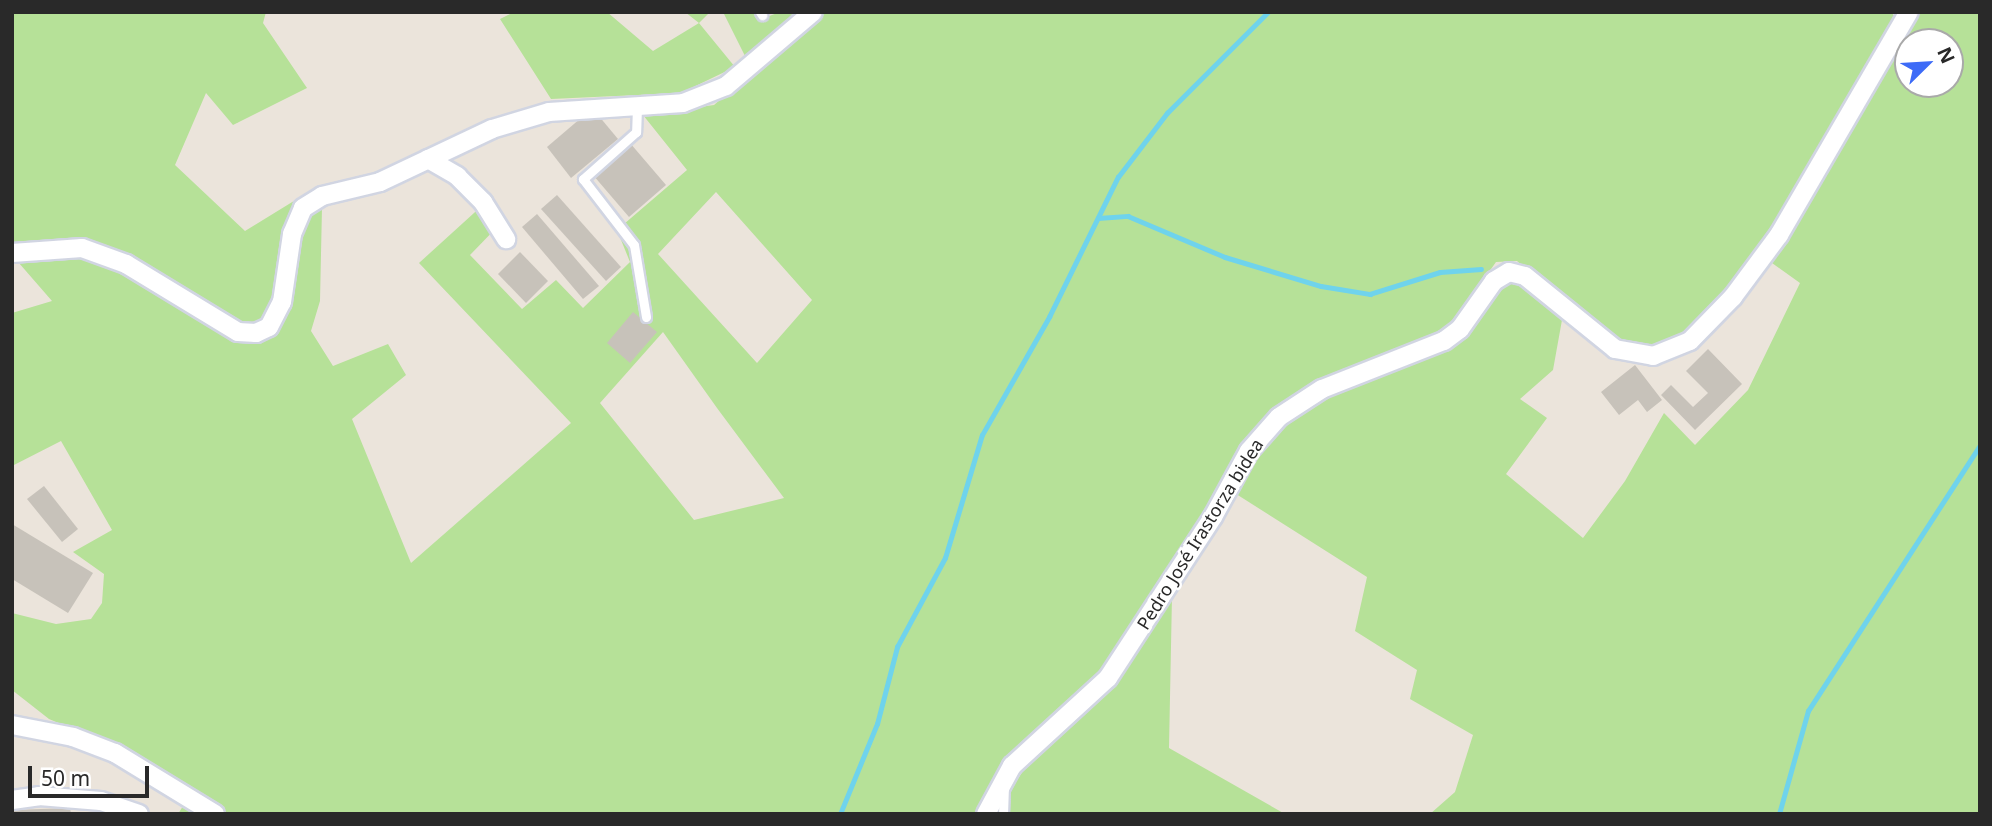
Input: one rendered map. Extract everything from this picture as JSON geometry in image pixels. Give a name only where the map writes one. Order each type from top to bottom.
[{"type":"street","points":[[12,253],[82,248],[126,264],[238,332],[256,333],[269,327],[282,302],[292,234],[303,208],[322,196],[380,182],[492,129],[549,111],[683,103],[726,86],[813,12]]},
{"type":"street","name":"Pedro José Irastorza bidea","points":[[986,814],[1005,779],[1033,744],[1108,678],[1213,517],[1249,451],[1279,417],[1311,396],[1444,341],[1460,329],[1494,281],[1510,272],[1525,276],[1615,349],[1653,356],[1690,341],[1732,297],[1779,235],[1909,12]]},
{"type":"street","points":[[428,159],[457,176],[483,202],[506,239]]},
{"type":"street","points":[[12,725],[73,737],[116,753],[215,814]]},
{"type":"street","points":[[12,800],[39,796],[101,801],[139,814]]},
{"type":"lane","points":[[637,107],[636,132],[583,179],[634,245],[646,317]]},
{"type":"lane","points":[[1003,814],[1005,779]]},
{"type":"green space","points":[[12,12],[266,12],[263,23],[307,88],[233,125],[206,93],[175,165],[245,231],[315,188],[322,208],[320,301],[311,331],[333,366],[388,344],[406,375],[352,419],[411,563],[571,423],[419,263],[485,203],[502,222],[470,255],[522,309],[556,280],[583,308],[630,262],[617,230],[687,170],[643,115],[714,105],[822,12],[1891,12],[1896,18],[1777,230],[1690,335],[1660,348],[1627,345],[1568,307],[1517,261],[1496,262],[1448,330],[1327,378],[1280,405],[1253,432],[1208,517],[1097,679],[1023,744],[995,779],[977,814],[178,814],[193,790],[120,749],[49,719],[12,690],[12,613],[56,624],[91,619],[102,603],[104,574],[73,552],[112,530],[61,441],[12,466],[12,313],[52,301],[12,255]],"holes":[[[716,192],[812,300],[757,363],[658,254]],[[663,332],[717,408],[784,498],[694,520],[600,403]]]},
{"type":"green space","points":[[514,12],[607,12],[653,51],[699,23],[735,67],[681,93],[551,99],[500,19]]},
{"type":"green space","points":[[685,12],[710,12],[699,23]]},
{"type":"green space","points":[[723,12],[754,12],[759,20],[780,12],[800,16],[746,58]]},
{"type":"green space","points":[[1916,12],[1980,12],[1980,814],[1430,814],[1455,792],[1473,735],[1410,699],[1417,670],[1355,631],[1367,577],[1233,492],[1262,443],[1315,403],[1445,350],[1496,289],[1508,282],[1524,284],[1562,320],[1553,370],[1520,399],[1547,418],[1506,474],[1583,538],[1625,481],[1664,413],[1695,445],[1748,390],[1800,283],[1772,263],[1894,50],[1894,98],[1964,98],[1964,28],[1907,28]]},
{"type":"green space","points":[[1172,596],[1169,748],[1285,814],[995,814],[1034,754],[1096,703]]},
{"type":"building","points":[[588,112],[598,115],[618,139],[571,178],[547,147]]},
{"type":"building","points":[[630,143],[666,185],[629,217],[593,175]]},
{"type":"building","points":[[557,195],[621,267],[606,281],[541,209]]},
{"type":"building","points":[[537,214],[599,286],[583,299],[522,227]]},
{"type":"building","points":[[520,252],[548,281],[526,303],[498,274]]},
{"type":"building","points":[[633,312],[657,332],[630,363],[607,343]]},
{"type":"building","points":[[1708,349],[1742,384],[1695,430],[1661,395],[1671,385],[1693,407],[1708,393],[1686,371]]},
{"type":"building","points":[[1635,365],[1662,400],[1647,412],[1638,400],[1619,415],[1601,392]]},
{"type":"building","points":[[44,486],[78,529],[62,542],[27,499]]},
{"type":"building","points":[[12,524],[93,573],[68,613],[12,579]]},
{"type":"building","points":[[70,808],[71,814],[12,814],[12,810]]},
{"type":"waterway","points":[[840,814],[877,724],[897,647],[945,558],[982,435],[1049,317],[1118,177],[1167,113],[1268,12]]},
{"type":"waterway","points":[[1098,218],[1128,216],[1225,257],[1321,286],[1370,294],[1440,272],[1481,269]]},
{"type":"waterway","points":[[1779,814],[1808,711],[1980,445]]}]
